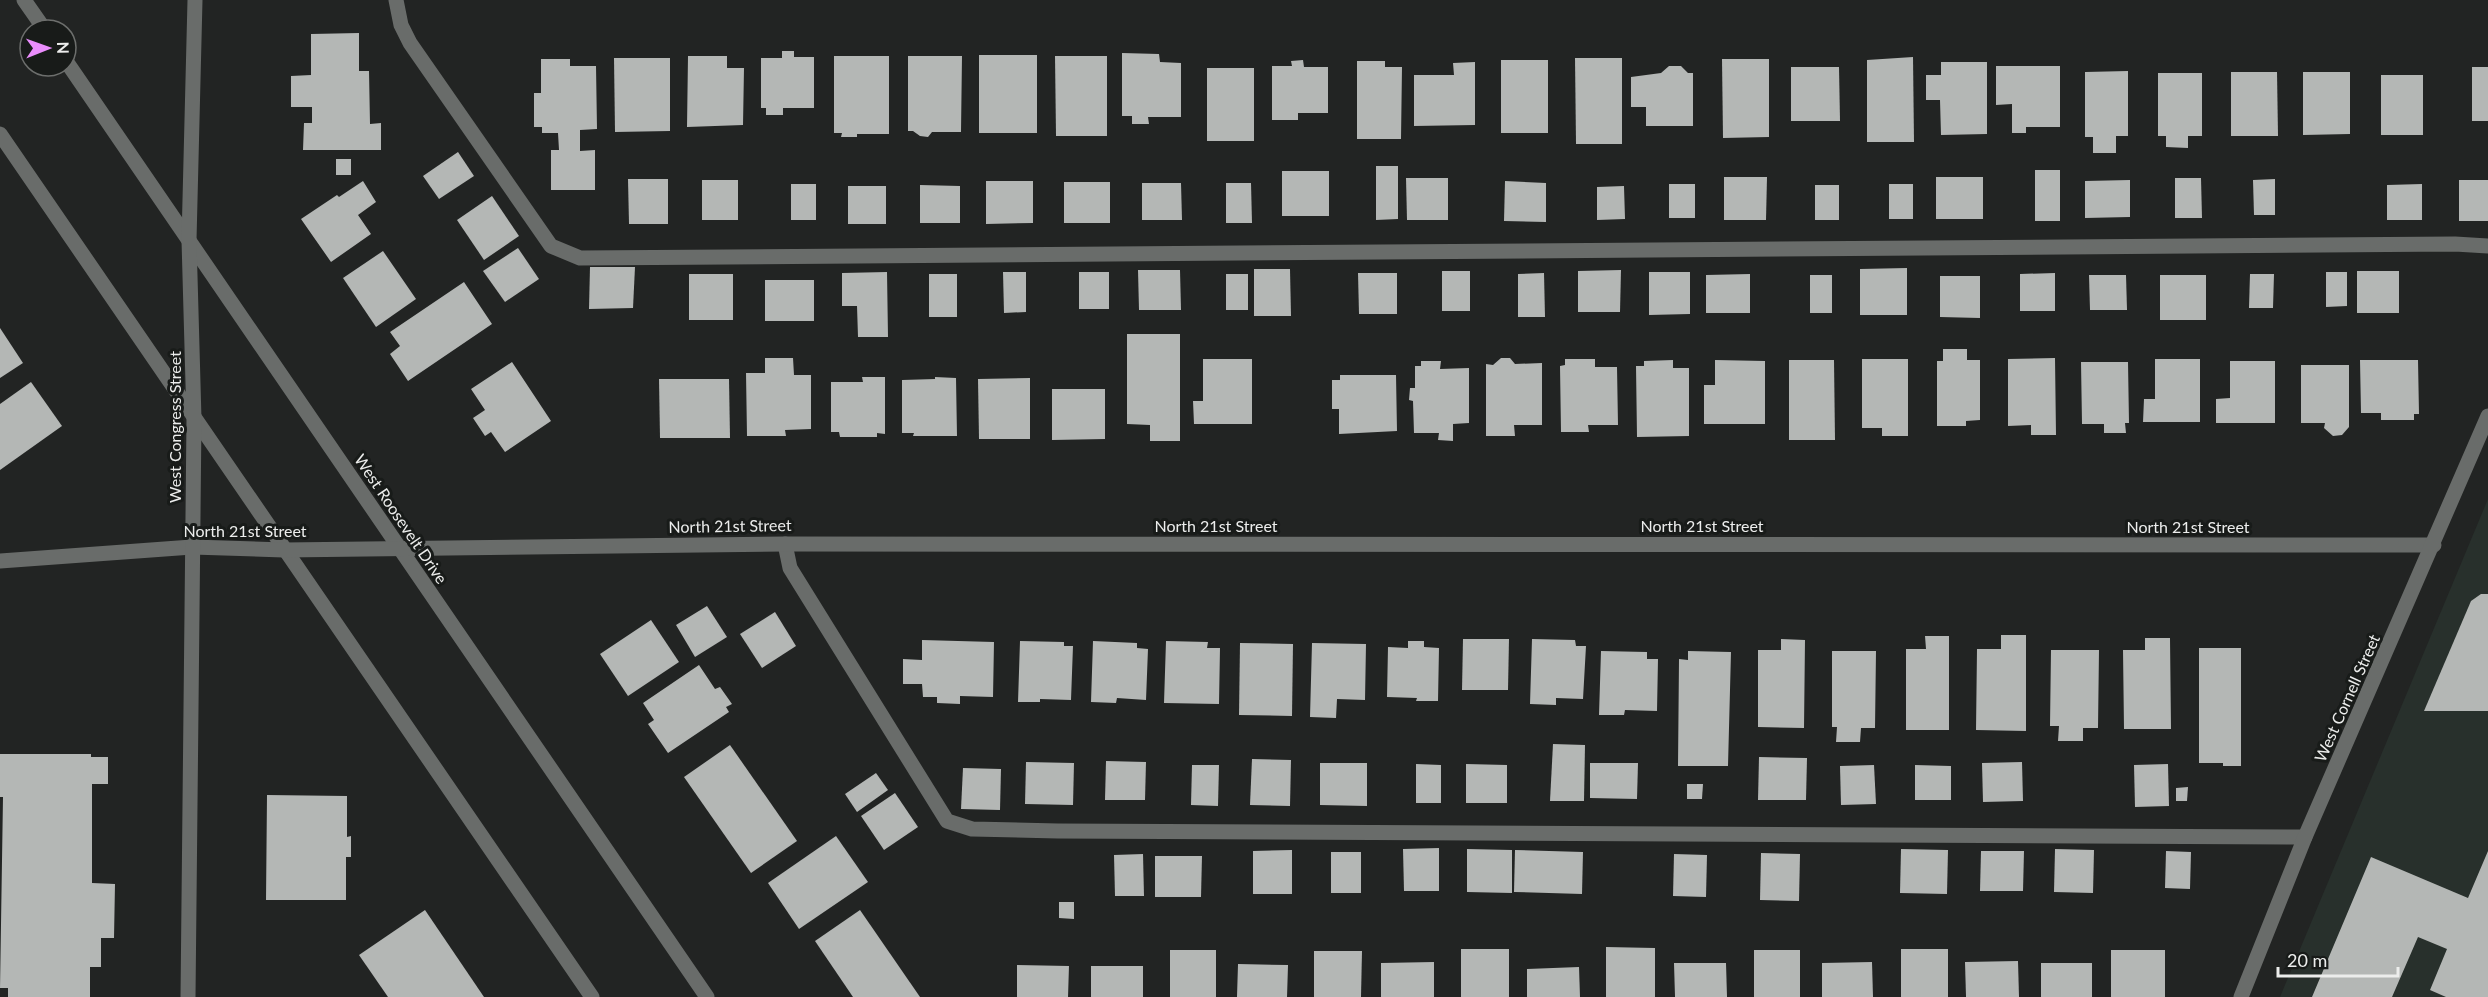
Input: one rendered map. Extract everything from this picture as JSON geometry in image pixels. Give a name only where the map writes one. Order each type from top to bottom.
[{"type":"street","points":[[24,0],[37,18]]},
{"type":"street","name":"West Congress Street","points":[[188,997],[194,419],[189,240],[195,0]]},
{"type":"street","points":[[396,0],[401,25],[410,43],[551,246],[580,258],[2443,244],[2488,246]]},
{"type":"street","name":"West Roosevelt Drive","points":[[78,78],[706,997]]},
{"type":"street","points":[[0,134],[592,997]]},
{"type":"street","name":"West Cornell Street","points":[[2241,997],[2305,837],[2488,416]]},
{"type":"street","points":[[785,544],[790,568],[947,821],[972,829],[1082,832],[2305,837]]},
{"type":"street","name":"North 21st Street","points":[[0,561],[192,547],[284,549],[785,544],[2433,545]]},
{"type":"shaded area","points":[[2488,499],[2488,997],[2280,997]]},
{"type":"building","points":[[359,33],[359,71],[369,71],[370,124],[381,123],[381,150],[303,150],[304,123],[312,123],[312,107],[291,107],[291,76],[311,75],[311,34]]},
{"type":"building","points":[[782,51],[794,51],[794,57],[814,57],[814,108],[783,108],[783,115],[766,115],[766,108],[761,108],[761,58],[782,58]]},
{"type":"building","points":[[1122,53],[1159,54],[1160,62],[1181,63],[1181,117],[1148,117],[1149,124],[1132,124],[1132,116],[1122,116]]},
{"type":"building","points":[[979,55],[1037,55],[1037,133],[979,133]]},
{"type":"building","points":[[688,56],[727,56],[727,68],[744,68],[743,125],[687,127]]},
{"type":"building","points":[[834,56],[889,56],[889,134],[857,134],[857,137],[841,137],[842,133],[834,133]]},
{"type":"building","points":[[908,56],[962,56],[961,132],[932,132],[928,137],[908,131]]},
{"type":"building","points":[[1055,56],[1107,56],[1107,136],[1056,136]]},
{"type":"building","points":[[1913,57],[1914,142],[1867,142],[1867,60]]},
{"type":"building","points":[[614,58],[670,58],[670,131],[615,132]]},
{"type":"building","points":[[1575,58],[1622,58],[1622,144],[1576,144]]},
{"type":"building","points":[[541,59],[570,59],[570,66],[596,66],[597,129],[580,130],[580,151],[595,150],[595,190],[551,190],[551,150],[559,150],[558,133],[542,133],[542,127],[534,127],[534,93],[541,93]]},
{"type":"building","points":[[1722,59],[1769,59],[1769,137],[1723,138]]},
{"type":"building","points":[[1303,60],[1304,67],[1328,67],[1328,113],[1298,113],[1298,120],[1272,120],[1272,66],[1292,66],[1291,61]]},
{"type":"building","points":[[1501,60],[1548,60],[1548,133],[1501,133]]},
{"type":"building","points":[[1357,61],[1385,61],[1385,67],[1402,67],[1401,139],[1357,139]]},
{"type":"building","points":[[1475,62],[1475,125],[1414,126],[1414,75],[1454,75],[1453,63]]},
{"type":"building","points":[[1941,62],[1987,62],[1987,134],[1941,135],[1940,100],[1926,100],[1926,75],[1941,75]]},
{"type":"building","points":[[1669,66],[1681,66],[1688,73],[1693,73],[1693,126],[1646,126],[1646,107],[1631,107],[1631,77],[1661,73]]},
{"type":"building","points":[[1996,66],[2060,66],[2060,127],[2026,127],[2026,133],[2012,133],[2012,104],[1996,105]]},
{"type":"building","points":[[1791,67],[1839,67],[1840,121],[1791,121]]},
{"type":"building","points":[[2472,67],[2488,67],[2488,121],[2472,121]]},
{"type":"building","points":[[1207,68],[1254,68],[1254,141],[1207,141]]},
{"type":"building","points":[[2128,71],[2128,136],[2116,136],[2116,153],[2093,153],[2093,137],[2085,137],[2085,72]]},
{"type":"building","points":[[2231,72],[2277,72],[2278,136],[2231,136]]},
{"type":"building","points":[[2303,72],[2350,72],[2350,134],[2303,135]]},
{"type":"building","points":[[2158,73],[2202,73],[2202,136],[2188,136],[2188,148],[2166,147],[2166,136],[2158,136]]},
{"type":"building","points":[[2381,75],[2423,75],[2423,135],[2381,135]]},
{"type":"building","points":[[458,152],[474,176],[439,199],[423,176]]},
{"type":"building","points":[[336,159],[351,159],[351,175],[336,175]]},
{"type":"building","points":[[1376,166],[1398,166],[1398,219],[1376,220]]},
{"type":"building","points":[[2035,170],[2060,170],[2060,221],[2035,221]]},
{"type":"building","points":[[1282,171],[1329,171],[1329,216],[1282,216]]},
{"type":"building","points":[[1724,177],[1767,177],[1766,220],[1724,220]]},
{"type":"building","points":[[1936,177],[1983,177],[1983,219],[1936,219]]},
{"type":"building","points":[[1406,178],[1448,178],[1448,220],[1407,220]]},
{"type":"building","points":[[2175,178],[2201,178],[2202,218],[2175,218]]},
{"type":"building","points":[[628,179],[668,179],[668,224],[629,224]]},
{"type":"building","points":[[2275,179],[2275,215],[2254,215],[2253,180]]},
{"type":"building","points":[[702,180],[738,180],[738,220],[702,220]]},
{"type":"building","points":[[2130,180],[2130,217],[2085,218],[2085,181]]},
{"type":"building","points":[[2459,180],[2488,180],[2488,221],[2459,221]]},
{"type":"building","points":[[363,181],[376,202],[358,215],[371,234],[331,262],[301,219]]},
{"type":"building","points":[[986,181],[1033,181],[1033,223],[986,224]]},
{"type":"building","points":[[1505,181],[1546,183],[1546,222],[1504,221]]},
{"type":"building","points":[[1064,182],[1110,182],[1110,223],[1064,223]]},
{"type":"building","points":[[1142,183],[1181,183],[1182,220],[1142,220]]},
{"type":"building","points":[[1226,183],[1251,183],[1252,223],[1226,223]]},
{"type":"building","points":[[791,184],[816,184],[816,220],[791,220]]},
{"type":"building","points":[[1669,184],[1695,184],[1695,218],[1669,218]]},
{"type":"building","points":[[1889,184],[1913,184],[1913,219],[1889,219]]},
{"type":"building","points":[[2422,184],[2422,220],[2387,220],[2387,185]]},
{"type":"building","points":[[920,185],[960,186],[960,223],[920,223]]},
{"type":"building","points":[[1815,185],[1839,185],[1839,220],[1815,220]]},
{"type":"building","points":[[848,186],[886,186],[886,224],[848,224]]},
{"type":"building","points":[[1624,186],[1625,219],[1597,220],[1597,187]]},
{"type":"building","points":[[492,196],[519,236],[484,260],[457,220]]},
{"type":"building","points":[[518,248],[539,279],[505,302],[483,271]]},
{"type":"building","points":[[383,251],[416,299],[376,327],[343,278]]},
{"type":"building","points":[[590,267],[635,267],[633,308],[589,309]]},
{"type":"building","points":[[1907,268],[1907,315],[1860,315],[1860,269]]},
{"type":"building","points":[[1254,269],[1290,269],[1291,316],[1254,316]]},
{"type":"building","points":[[1138,270],[1180,270],[1181,310],[1139,310]]},
{"type":"building","points":[[1621,270],[1620,312],[1578,312],[1578,271]]},
{"type":"building","points":[[1442,271],[1470,271],[1470,311],[1442,311]]},
{"type":"building","points":[[2357,271],[2399,271],[2399,313],[2357,313]]},
{"type":"building","points":[[887,272],[888,337],[858,337],[857,306],[842,306],[842,273]]},
{"type":"building","points":[[1003,272],[1026,272],[1026,312],[1004,313]]},
{"type":"building","points":[[1079,272],[1109,272],[1109,309],[1079,309]]},
{"type":"building","points":[[1649,272],[1690,272],[1690,314],[1649,315]]},
{"type":"building","points":[[2326,272],[2347,272],[2347,306],[2326,307]]},
{"type":"building","points":[[1358,273],[1397,273],[1397,314],[1359,314]]},
{"type":"building","points":[[1544,273],[1545,317],[1518,317],[1518,274]]},
{"type":"building","points":[[2055,273],[2055,311],[2020,311],[2020,274]]},
{"type":"building","points":[[689,274],[733,274],[733,320],[689,320]]},
{"type":"building","points":[[929,274],[957,274],[957,317],[929,317]]},
{"type":"building","points":[[1226,274],[1248,274],[1248,310],[1226,310]]},
{"type":"building","points":[[1750,274],[1750,313],[1706,313],[1706,275]]},
{"type":"building","points":[[2250,274],[2274,274],[2273,308],[2249,308]]},
{"type":"building","points":[[1810,275],[1832,275],[1832,313],[1810,313]]},
{"type":"building","points":[[2089,275],[2126,275],[2127,310],[2090,310]]},
{"type":"building","points":[[2160,275],[2206,275],[2206,320],[2160,320]]},
{"type":"building","points":[[1940,276],[1980,276],[1980,318],[1940,317]]},
{"type":"building","points":[[765,280],[814,280],[814,321],[765,321]]},
{"type":"building","points":[[464,282],[492,324],[408,381],[390,354],[400,346],[390,332]]},
{"type":"building","points":[[0,328],[23,363],[0,378]]},
{"type":"building","points":[[1127,334],[1180,334],[1180,441],[1150,441],[1150,425],[1127,424]]},
{"type":"building","points":[[1943,349],[1967,349],[1967,360],[1980,360],[1980,420],[1966,421],[1966,426],[1937,426],[1937,361],[1943,361]]},
{"type":"building","points":[[765,358],[793,358],[794,375],[811,375],[811,429],[785,430],[786,436],[747,436],[746,373],[765,373]]},
{"type":"building","points":[[1501,358],[1510,358],[1515,364],[1542,363],[1542,425],[1514,425],[1515,436],[1486,436],[1486,364],[1493,365]]},
{"type":"building","points":[[2055,358],[2056,435],[2031,435],[2031,425],[2008,426],[2008,359]]},
{"type":"building","points":[[1203,359],[1252,359],[1252,424],[1194,424],[1193,401],[1203,401]]},
{"type":"building","points":[[1565,359],[1595,359],[1595,367],[1617,367],[1618,425],[1588,425],[1589,432],[1561,432],[1560,366],[1565,365]]},
{"type":"building","points":[[1862,359],[1908,359],[1908,436],[1882,436],[1882,428],[1862,428]]},
{"type":"building","points":[[2155,359],[2200,359],[2200,422],[2143,422],[2144,399],[2155,399]]},
{"type":"building","points":[[1673,360],[1673,368],[1689,368],[1689,436],[1637,437],[1636,366],[1644,366],[1644,361]]},
{"type":"building","points":[[1715,360],[1765,361],[1765,424],[1704,424],[1704,385],[1715,385]]},
{"type":"building","points":[[1789,360],[1834,360],[1835,440],[1789,440]]},
{"type":"building","points":[[2360,360],[2418,360],[2419,414],[2414,414],[2414,420],[2381,420],[2381,413],[2361,413]]},
{"type":"building","points":[[1421,361],[1441,361],[1440,369],[1469,368],[1469,423],[1453,424],[1453,441],[1438,440],[1439,433],[1414,433],[1413,401],[1409,400],[1410,388],[1415,388],[1415,366],[1421,366]]},
{"type":"building","points":[[2230,361],[2275,361],[2275,423],[2216,423],[2216,399],[2230,398]]},
{"type":"building","points":[[512,362],[551,421],[505,452],[491,432],[485,436],[473,418],[485,410],[471,389]]},
{"type":"building","points":[[2081,362],[2128,362],[2129,423],[2125,423],[2126,433],[2104,433],[2104,424],[2082,424]]},
{"type":"building","points":[[2301,365],[2349,365],[2349,427],[2342,435],[2333,436],[2324,428],[2325,423],[2301,423]]},
{"type":"building","points":[[1340,375],[1396,375],[1397,431],[1339,434],[1339,409],[1332,409],[1332,380],[1340,380]]},
{"type":"building","points":[[862,377],[885,377],[885,434],[877,433],[877,437],[840,437],[839,432],[831,432],[831,382],[863,382]]},
{"type":"building","points":[[935,377],[956,378],[957,436],[913,436],[914,433],[902,433],[902,380],[935,379]]},
{"type":"building","points":[[1030,378],[1030,439],[979,439],[978,379]]},
{"type":"building","points":[[659,379],[729,379],[730,438],[660,438]]},
{"type":"building","points":[[31,382],[62,426],[0,470],[0,404]]},
{"type":"building","points":[[1052,389],[1105,389],[1105,439],[1052,440]]},
{"type":"building","points":[[2481,594],[2488,594],[2488,711],[2424,711],[2471,601]]},
{"type":"building","points":[[707,606],[727,637],[695,657],[676,625]]},
{"type":"building","points":[[775,612],[796,646],[762,668],[740,634]]},
{"type":"building","points":[[651,620],[679,662],[628,696],[600,654]]},
{"type":"building","points":[[2001,635],[2026,635],[2026,731],[1976,730],[1977,649],[2001,649]]},
{"type":"building","points":[[1925,636],[1949,636],[1949,730],[1906,730],[1906,649],[1926,649]]},
{"type":"building","points":[[2145,638],[2170,638],[2171,729],[2124,729],[2123,650],[2145,650]]},
{"type":"building","points":[[1463,639],[1509,639],[1508,690],[1462,690]]},
{"type":"building","points":[[1532,639],[1575,640],[1576,646],[1586,646],[1583,699],[1556,698],[1556,705],[1530,704]]},
{"type":"building","points":[[1781,639],[1805,640],[1804,728],[1758,727],[1758,650],[1781,650]]},
{"type":"building","points":[[922,640],[994,642],[993,697],[960,696],[960,704],[937,703],[937,697],[923,697],[922,684],[903,684],[903,659],[922,660]]},
{"type":"building","points":[[1020,641],[1064,642],[1064,646],[1073,646],[1071,700],[1040,699],[1040,702],[1018,702]]},
{"type":"building","points":[[1093,641],[1137,643],[1137,648],[1148,649],[1146,700],[1117,698],[1116,703],[1091,702]]},
{"type":"building","points":[[1166,641],[1208,642],[1207,648],[1220,648],[1219,704],[1164,703]]},
{"type":"building","points":[[1408,641],[1424,641],[1424,647],[1439,648],[1438,701],[1387,697],[1388,647],[1408,648]]},
{"type":"building","points":[[1240,643],[1293,644],[1292,716],[1239,715]]},
{"type":"building","points":[[1312,643],[1366,644],[1365,700],[1337,699],[1336,718],[1310,717]]},
{"type":"building","points":[[2199,648],[2241,648],[2241,766],[2199,763]]},
{"type":"building","points":[[2051,650],[2099,650],[2098,728],[2083,728],[2083,741],[2058,741],[2059,726],[2050,726]]},
{"type":"building","points":[[1601,651],[1647,652],[1647,659],[1658,659],[1657,711],[1625,710],[1624,715],[1599,715]]},
{"type":"building","points":[[1688,651],[1731,652],[1728,766],[1678,766],[1679,659],[1688,660]]},
{"type":"building","points":[[1832,651],[1876,651],[1875,728],[1861,728],[1860,742],[1836,742],[1837,727],[1832,727]]},
{"type":"building","points":[[699,665],[715,689],[720,687],[732,704],[726,707],[729,712],[668,753],[648,724],[654,720],[643,703]]},
{"type":"building","points":[[1553,744],[1585,745],[1584,801],[1550,801]]},
{"type":"building","points":[[730,745],[797,841],[751,873],[684,777]]},
{"type":"building","points":[[0,754],[91,754],[91,757],[108,757],[108,784],[92,784],[92,883],[115,884],[114,938],[101,938],[101,967],[90,967],[90,997],[8,997],[8,988],[0,988],[3,797],[0,797]]},
{"type":"building","points":[[1759,757],[1807,758],[1806,800],[1758,800]]},
{"type":"building","points":[[1252,759],[1291,760],[1290,806],[1250,805]]},
{"type":"building","points":[[1106,761],[1146,762],[1145,800],[1105,800]]},
{"type":"building","points":[[1026,762],[1074,763],[1073,805],[1025,804]]},
{"type":"building","points":[[2022,762],[2023,801],[1983,802],[1982,763]]},
{"type":"building","points":[[1320,763],[1367,763],[1367,806],[1320,805]]},
{"type":"building","points":[[1590,763],[1638,763],[1637,799],[1590,798]]},
{"type":"building","points":[[1416,764],[1441,765],[1441,803],[1416,803]]},
{"type":"building","points":[[1466,764],[1507,765],[1507,803],[1466,803]]},
{"type":"building","points":[[2168,764],[2169,806],[2135,807],[2134,765]]},
{"type":"building","points":[[1192,765],[1219,765],[1218,806],[1191,805]]},
{"type":"building","points":[[1874,765],[1876,804],[1841,805],[1840,766]]},
{"type":"building","points":[[1915,765],[1951,766],[1951,800],[1915,800]]},
{"type":"building","points":[[963,768],[1001,769],[1000,810],[961,809]]},
{"type":"building","points":[[876,773],[888,790],[857,812],[845,794]]},
{"type":"building","points":[[1687,784],[1703,784],[1702,799],[1687,799]]},
{"type":"building","points":[[2188,787],[2187,801],[2176,801],[2176,788]]},
{"type":"building","points":[[895,793],[918,827],[884,850],[861,816]]},
{"type":"building","points":[[267,795],[347,796],[347,837],[351,836],[351,857],[346,857],[346,900],[266,900]]},
{"type":"building","points":[[836,836],[868,882],[799,929],[768,883]]},
{"type":"building","points":[[1439,848],[1439,891],[1404,891],[1403,849]]},
{"type":"building","points":[[1467,849],[1512,850],[1512,893],[1467,892]]},
{"type":"building","points":[[1901,849],[1948,850],[1947,894],[1900,893]]},
{"type":"building","points":[[2055,849],[2094,850],[2093,893],[2054,892]]},
{"type":"building","points":[[1292,850],[1292,894],[1253,894],[1253,851]]},
{"type":"building","points":[[1515,850],[1583,852],[1582,894],[1514,892]]},
{"type":"building","points":[[1981,851],[2024,851],[2023,891],[1980,891]]},
{"type":"building","points":[[2166,851],[2191,852],[2190,889],[2165,888]]},
{"type":"building","points":[[2488,851],[2488,997],[2446,997],[2430,990],[2447,949],[2418,937],[2392,997],[2312,997],[2371,857],[2468,898]]},
{"type":"building","points":[[1331,852],[1361,852],[1361,893],[1331,893]]},
{"type":"building","points":[[1761,853],[1800,854],[1799,901],[1760,900]]},
{"type":"building","points":[[1143,854],[1144,896],[1115,896],[1114,855]]},
{"type":"building","points":[[1674,854],[1707,855],[1706,897],[1673,896]]},
{"type":"building","points":[[1155,856],[1202,856],[1201,897],[1155,897]]},
{"type":"building","points":[[1059,902],[1074,902],[1074,919],[1059,918]]},
{"type":"building","points":[[425,910],[484,997],[388,997],[359,955]]},
{"type":"building","points":[[860,910],[920,997],[853,997],[815,941]]},
{"type":"building","points":[[1606,947],[1655,948],[1655,997],[1606,997]]},
{"type":"building","points":[[1461,949],[1509,949],[1509,997],[1461,997]]},
{"type":"building","points":[[1901,949],[1948,949],[1948,997],[1901,997]]},
{"type":"building","points":[[1170,950],[1216,950],[1216,997],[1170,997]]},
{"type":"building","points":[[1754,950],[1800,950],[1800,997],[1754,997]]},
{"type":"building","points":[[2111,950],[2165,950],[2165,997],[2111,997]]},
{"type":"building","points":[[1314,951],[1362,951],[1361,997],[1314,997]]},
{"type":"building","points":[[2018,961],[2019,997],[1966,997],[1965,962]]},
{"type":"building","points":[[1434,962],[1434,997],[1381,997],[1381,963]]},
{"type":"building","points":[[1872,962],[1873,997],[1822,997],[1822,963]]},
{"type":"building","points":[[1674,963],[1726,963],[1727,997],[1675,997]]},
{"type":"building","points":[[2041,963],[2092,963],[2092,997],[2041,997]]},
{"type":"building","points":[[1238,964],[1288,965],[1287,997],[1237,997]]},
{"type":"building","points":[[1017,965],[1069,966],[1068,997],[1017,997]]},
{"type":"building","points":[[1091,966],[1143,966],[1143,997],[1091,997]]},
{"type":"building","points":[[1579,967],[1580,997],[1527,997],[1527,969]]}]
